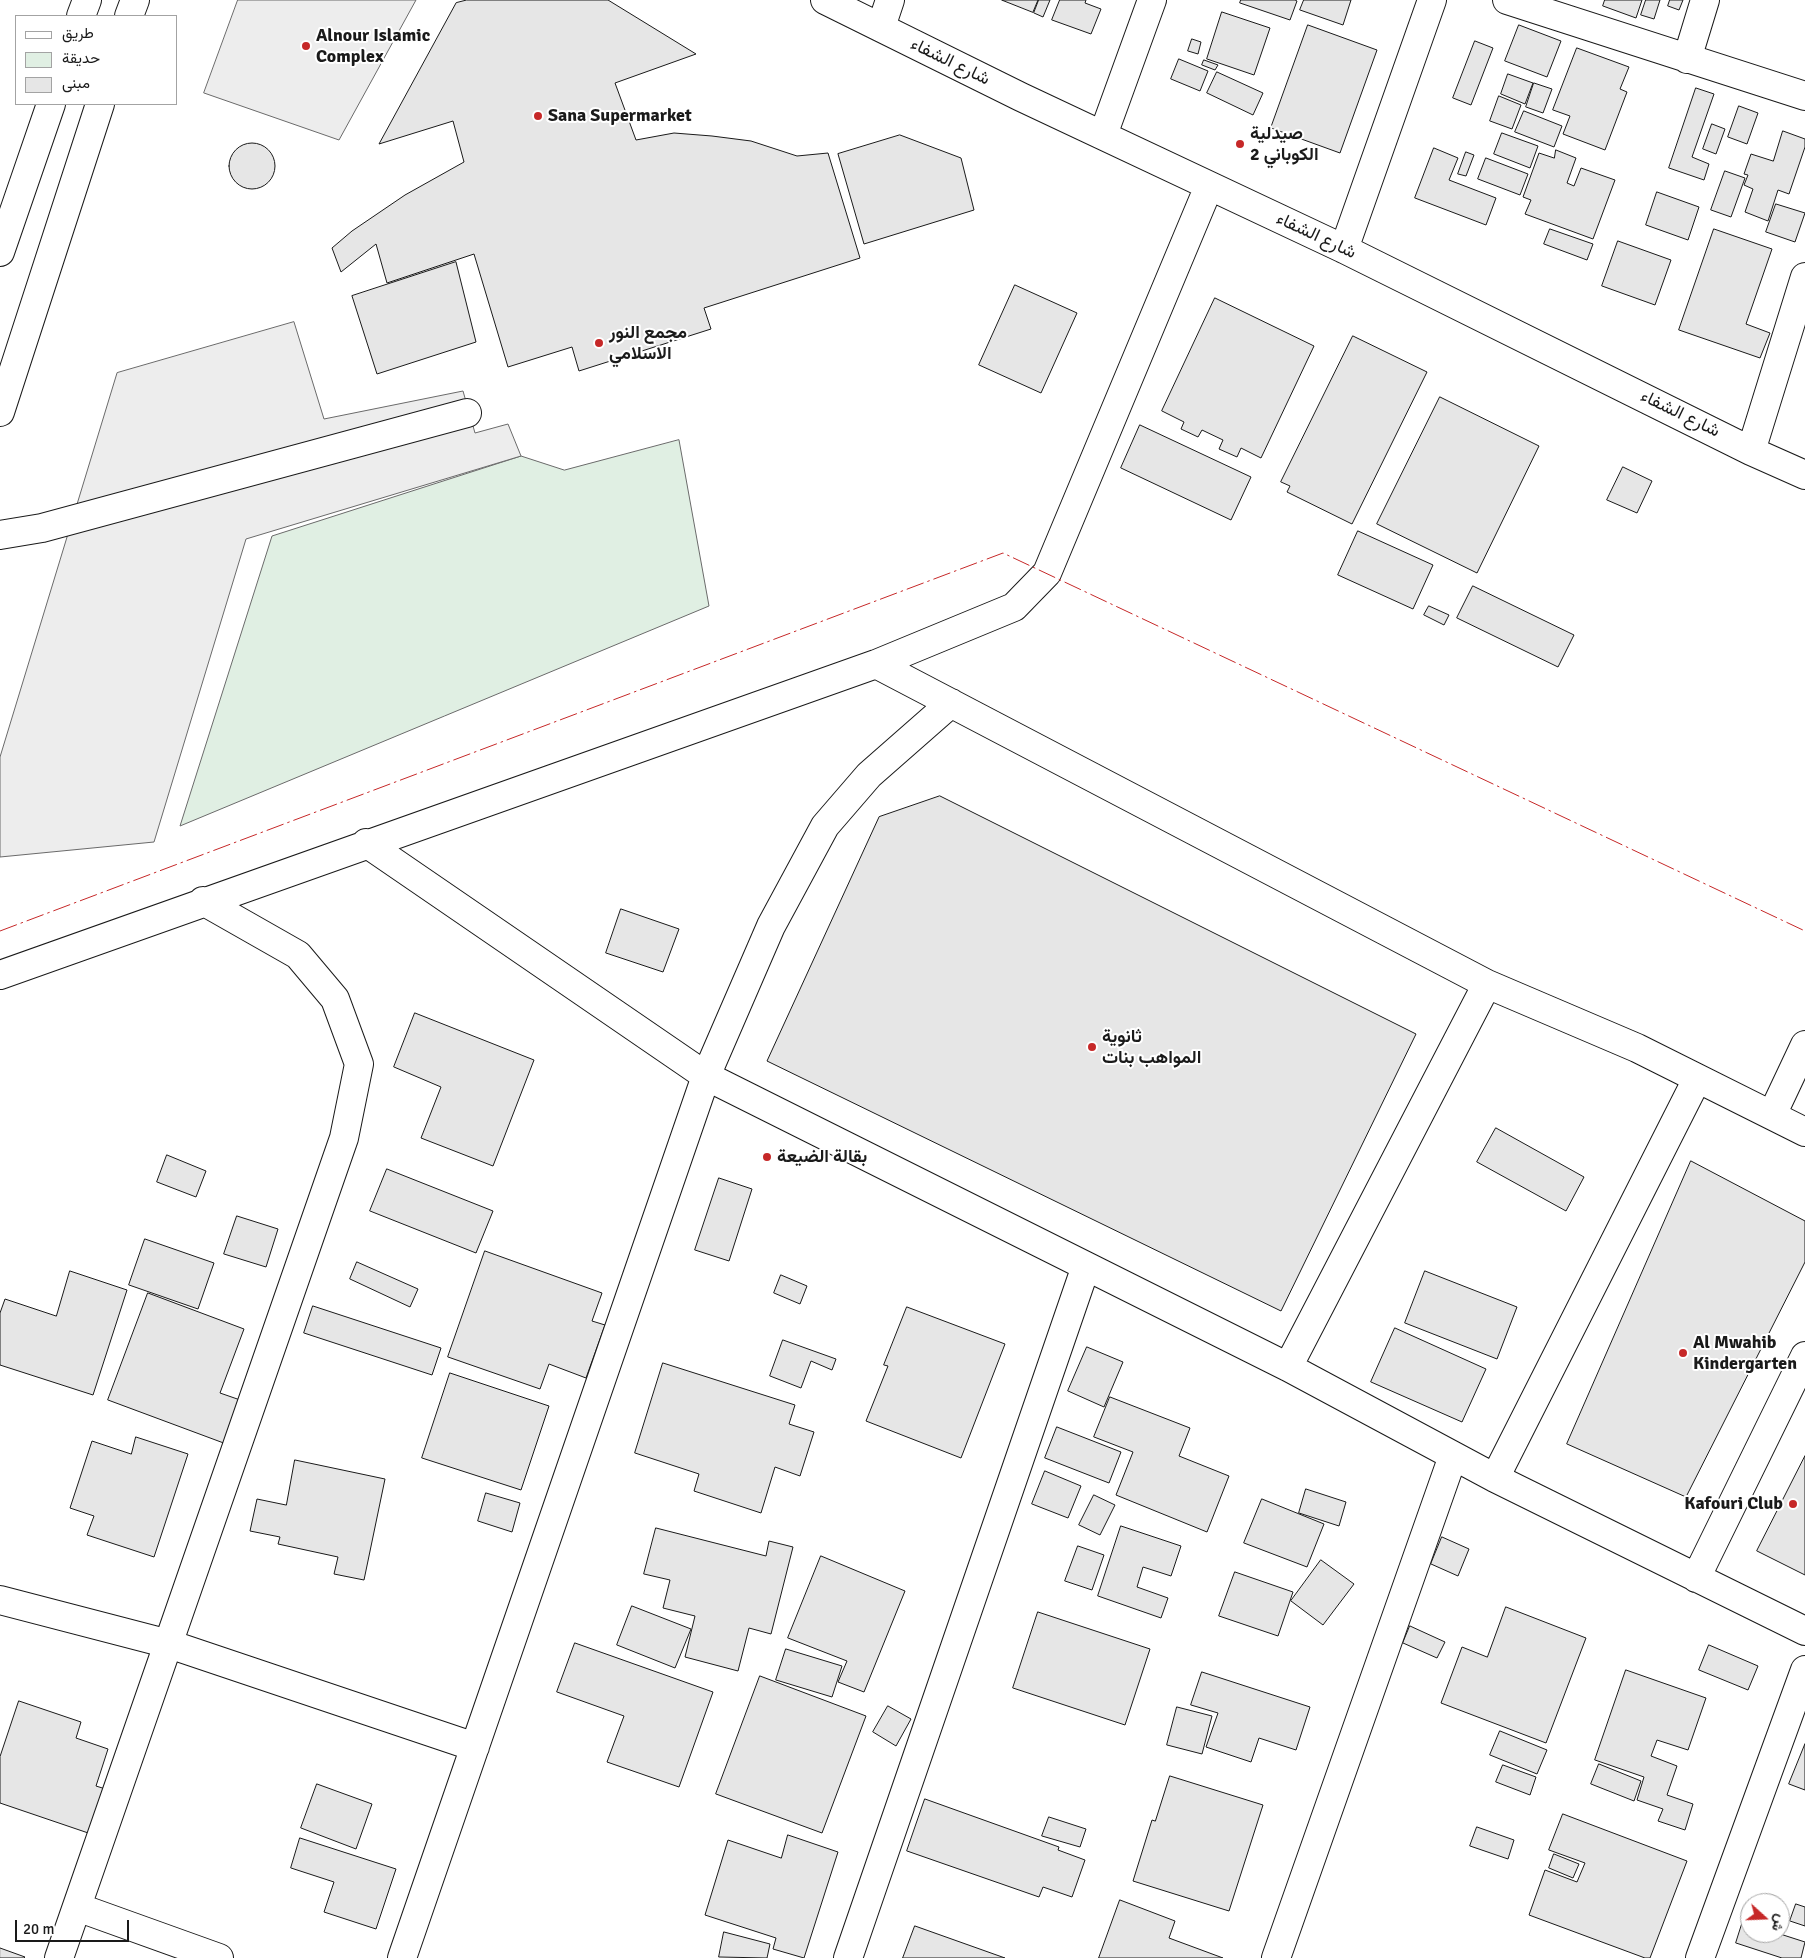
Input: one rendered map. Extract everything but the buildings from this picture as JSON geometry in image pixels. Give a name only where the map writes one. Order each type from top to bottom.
[{"type":"street","points":[[82,15],[87,0]]},
{"type":"street","points":[[129,15],[135,0]]},
{"type":"street","name":"شارع الشفاء","points":[[825,0],[1021,97],[1344,249],[1751,451],[1805,475]]},
{"type":"street","points":[[881,27],[890,0]]},
{"type":"street","points":[[1102,135],[1152,0]]},
{"type":"street","points":[[1344,249],[1432,0]]},
{"type":"street","points":[[1507,0],[1687,60],[1805,96]]},
{"type":"street","points":[[1687,60],[1705,0]]},
{"type":"street","points":[[0,252],[51,105]]},
{"type":"street","points":[[0,412],[100,105]]},
{"type":"street","points":[[0,975],[203,901],[876,664],[1014,607],[1048,573],[1209,186]]},
{"type":"street","points":[[1751,451],[1805,277]]},
{"type":"street","points":[[0,535],[42,528],[466,413]]},
{"type":"street","points":[[876,664],[1487,984],[1637,1048],[1805,1132]]},
{"type":"street","points":[[402,1958],[706,1076],[771,926],[825,826],[869,775],[950,703]]},
{"type":"street","points":[[366,844],[706,1076],[1288,1367],[1496,1478],[1805,1631]]},
{"type":"street","points":[[59,1958],[344,1138],[359,1064],[335,999],[298,955],[203,901]]},
{"type":"street","points":[[1288,1367],[1487,984]]},
{"type":"street","points":[[1772,1115],[1805,1045]]},
{"type":"street","points":[[1496,1478],[1696,1079]]},
{"type":"street","points":[[848,1958],[1086,1266]]},
{"type":"street","points":[[1696,1578],[1805,1356]]},
{"type":"street","points":[[1276,1958],[1453,1456]]},
{"type":"street","points":[[0,1600],[169,1644],[475,1747]]},
{"type":"street","points":[[1700,1958],[1805,1670]]},
{"type":"street","points":[[77,1907],[219,1958]]},
{"type":"green space","points":[[679,440],[709,606],[180,826],[272,536],[521,456],[564,470]]},
{"type":"shaded area","name":"Alnour Islamic Complex","points":[[238,0],[416,0],[339,140],[204,93]]},
{"type":"shaded area","points":[[294,322],[324,419],[463,391],[475,433],[508,424],[521,456],[246,539],[154,842],[0,857],[0,757],[117,373]]},
{"type":"power","points":[[0,931],[1003,553],[1805,931]]},
{"type":"place","name":"Alnour Islamic Complex","points":[[306,46]]},
{"type":"place","name":"Sana Supermarket","points":[[538,116]]},
{"type":"place","name":"صيدلية الكوباني 2","points":[[1240,144]]},
{"type":"place","name":"مجمع النور الاسلامي","points":[[599,343]]},
{"type":"place","name":"ثانوية المواهب بنات","points":[[1092,1047]]},
{"type":"place","name":"بقالة الضيعة","points":[[767,1157]]},
{"type":"place","name":"Al Mwahib Kindergarten","points":[[1683,1353]]},
{"type":"place","name":"Kafouri Club","points":[[1793,1504]]}]
